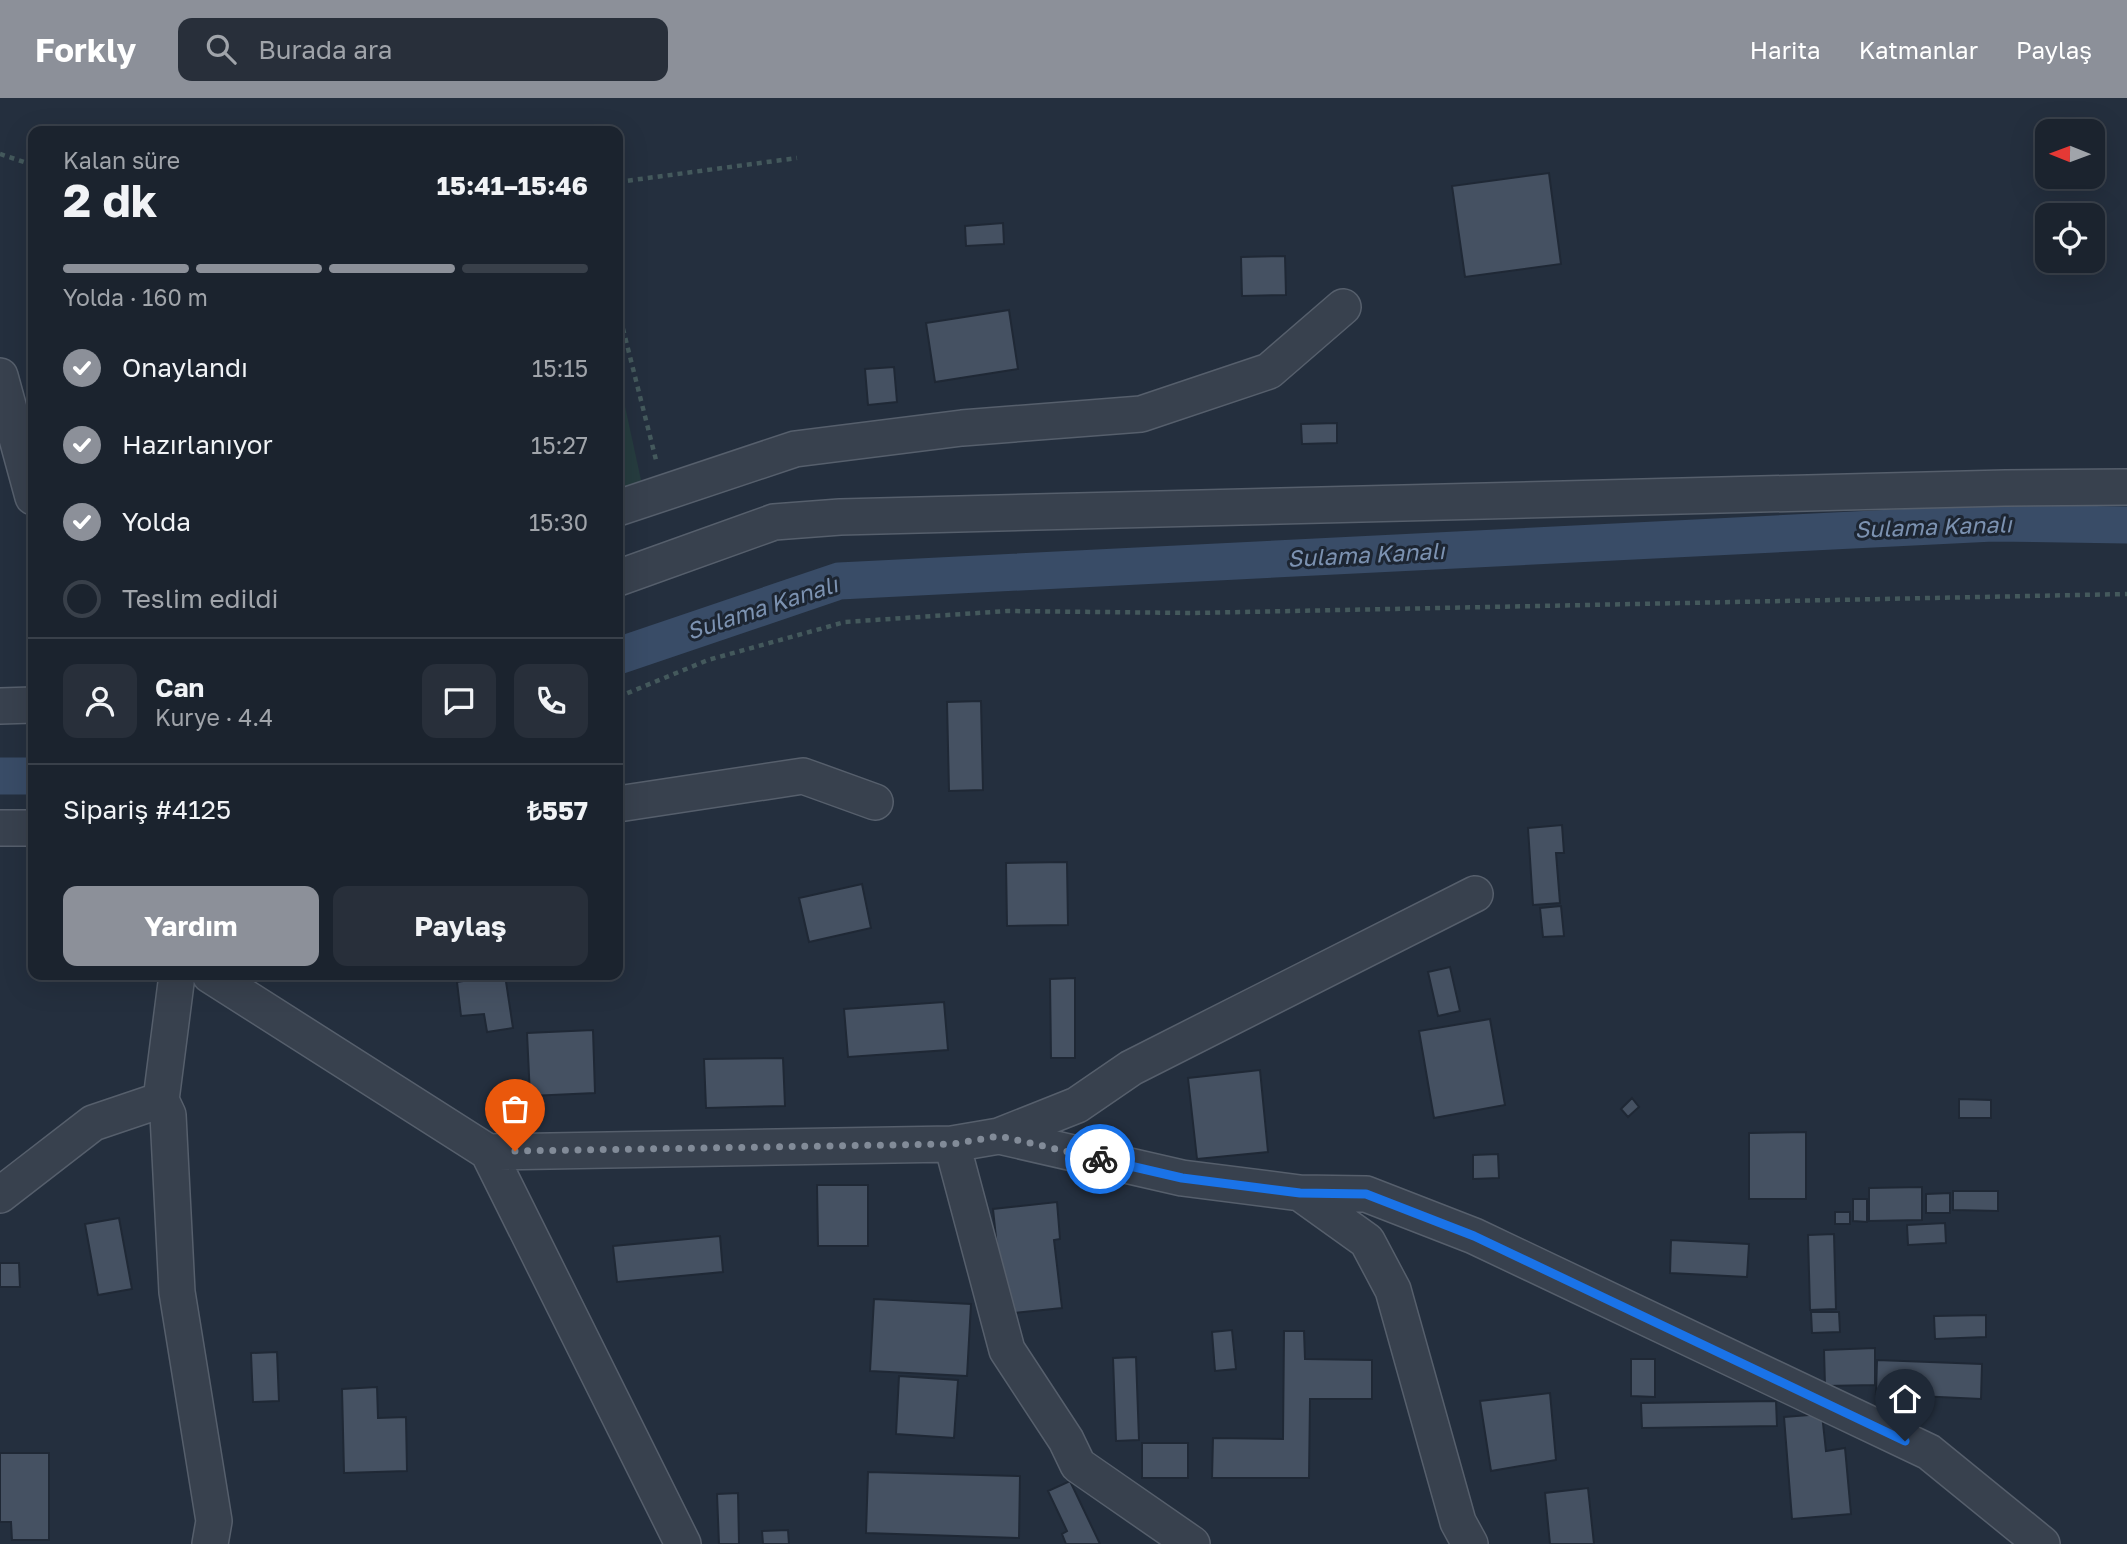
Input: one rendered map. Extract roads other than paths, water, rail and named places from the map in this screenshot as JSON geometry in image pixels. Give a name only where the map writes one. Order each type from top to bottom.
[{"type":"street","points":[[623,507],[665,495],[795,449],[962,428],[1141,414],[1269,371],[1343,307]]},
{"type":"street","points":[[0,376],[9,443],[28,483]]},
{"type":"street","points":[[623,576],[774,522],[840,517],[1964,488],[2127,487]]},
{"type":"street","points":[[0,706],[28,705]]},
{"type":"street","points":[[623,803],[803,776],[875,803]]},
{"type":"street","points":[[0,828],[28,828]]},
{"type":"street","points":[[488,1152],[953,1144],[999,1136],[1077,1105],[1130,1068],[1475,894]]},
{"type":"street","points":[[176,980],[161,1100],[168,1115],[177,1292],[214,1521],[210,1544]]},
{"type":"street","points":[[218,980],[488,1152],[683,1544]]},
{"type":"street","points":[[0,1195],[93,1124],[161,1100]]},
{"type":"street","points":[[999,1136],[1182,1178],[1300,1193],[1366,1194],[1474,1236],[1929,1452],[2042,1544]]},
{"type":"street","points":[[953,1144],[1007,1350],[1066,1440],[1078,1465],[1192,1544]]},
{"type":"street","points":[[1300,1193],[1367,1241],[1393,1290],[1458,1522],[1470,1544]]},
{"type":"waterway","name":"Sulama Kanalı","points":[[623,654],[839,581],[1993,523],[2127,525]]},
{"type":"waterway","name":"Sulama Kanalı","points":[[0,776],[28,776]]}]
